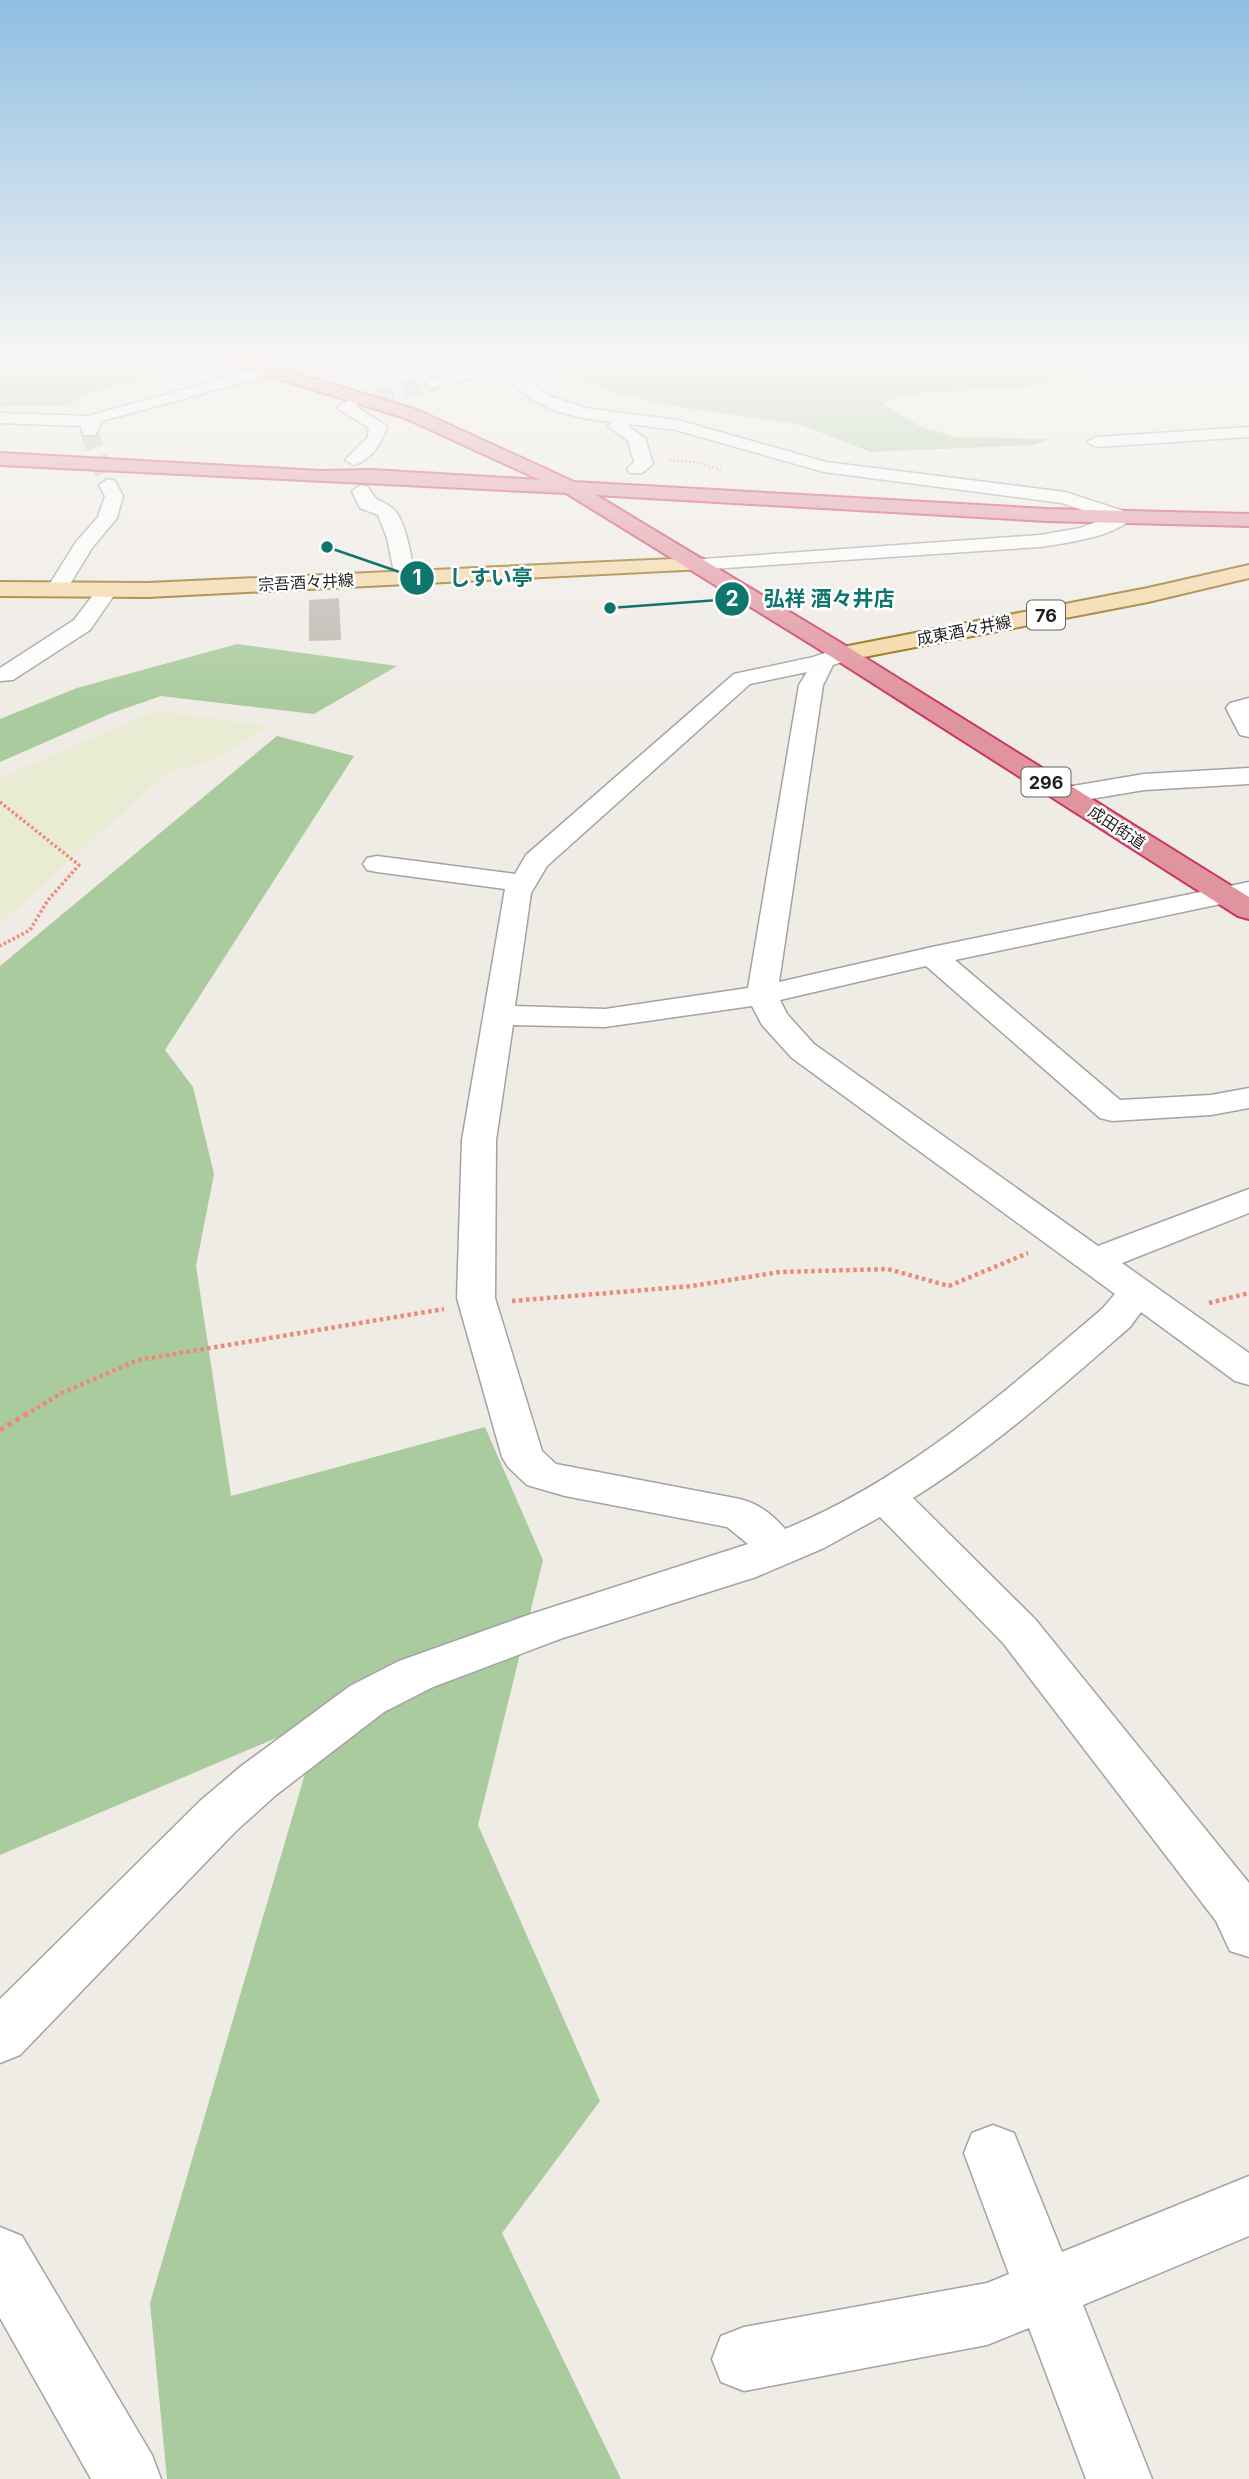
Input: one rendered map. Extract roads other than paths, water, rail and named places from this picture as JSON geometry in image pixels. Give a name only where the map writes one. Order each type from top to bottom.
[{"type":"highway","name":"成田街道","points":[[247,473],[320,477],[367,484],[571,488],[696,564],[833,659],[1236,892],[1249,910]]},
{"type":"highway","name":"成田街道","points":[[334,473],[367,484]]},
{"type":"highway","points":[[367,484],[423,473]]},
{"type":"highway","points":[[465,473],[484,473]]},
{"type":"highway","name":"296","points":[[540,473],[571,488]]},
{"type":"highway","points":[[571,488],[1123,517],[1249,520]]},
{"type":"highway","points":[[633,524],[639,511],[689,495]]},
{"type":"main road","name":"宗吾酒々井線","points":[[0,589],[106,591],[696,564]]},
{"type":"main road","name":"成東酒々井線","points":[[833,659],[932,635],[1142,598],[1249,570]]},
{"type":"street","points":[[868,473],[1065,498],[1123,517]]},
{"type":"street","points":[[367,484],[367,504],[386,512],[397,538],[405,577]]},
{"type":"street","points":[[57,590],[83,546],[107,518],[114,496],[108,485]]},
{"type":"street","points":[[696,564],[1025,541],[1090,533],[1108,527],[1123,517]]},
{"type":"street","points":[[5,675],[82,625],[106,591]]},
{"type":"street","points":[[777,1550],[759,1528],[740,1514],[542,1475],[523,1457],[477,1304],[479,1140],[517,893],[536,861],[742,679],[762,671],[833,659]]},
{"type":"street","points":[[833,659],[811,685],[762,995],[773,1018],[803,1051],[1249,1372]]},
{"type":"street","points":[[1249,705],[1238,708],[1249,730]]},
{"type":"street","points":[[1067,794],[1144,782],[1249,776]]},
{"type":"street","points":[[377,864],[522,883]]},
{"type":"street","points":[[498,1014],[605,1018],[762,995],[1236,892]]},
{"type":"street","points":[[932,956],[1112,1111],[1211,1105],[1249,1098]]},
{"type":"street","points":[[1095,1260],[1249,1200]]},
{"type":"street","points":[[0,2037],[218,1816],[258,1781],[367,1699],[416,1674],[544,1627],[681,1585],[808,1537],[885,1496],[947,1458],[992,1424],[1116,1318],[1138,1290]]},
{"type":"street","points":[[885,1496],[1018,1631],[1235,1905],[1249,1934]]},
{"type":"street","points":[[993,2152],[1119,2479]]},
{"type":"street","points":[[744,2358],[987,2314],[1249,2206]]},
{"type":"street","points":[[0,2258],[128,2479]]},
{"type":"tunnel","points":[[104,473],[108,485]]},
{"type":"place","name":"しすい亭","points":[[327,547]]},
{"type":"place","name":"弘祥 酒々井店","points":[[610,608]]}]
